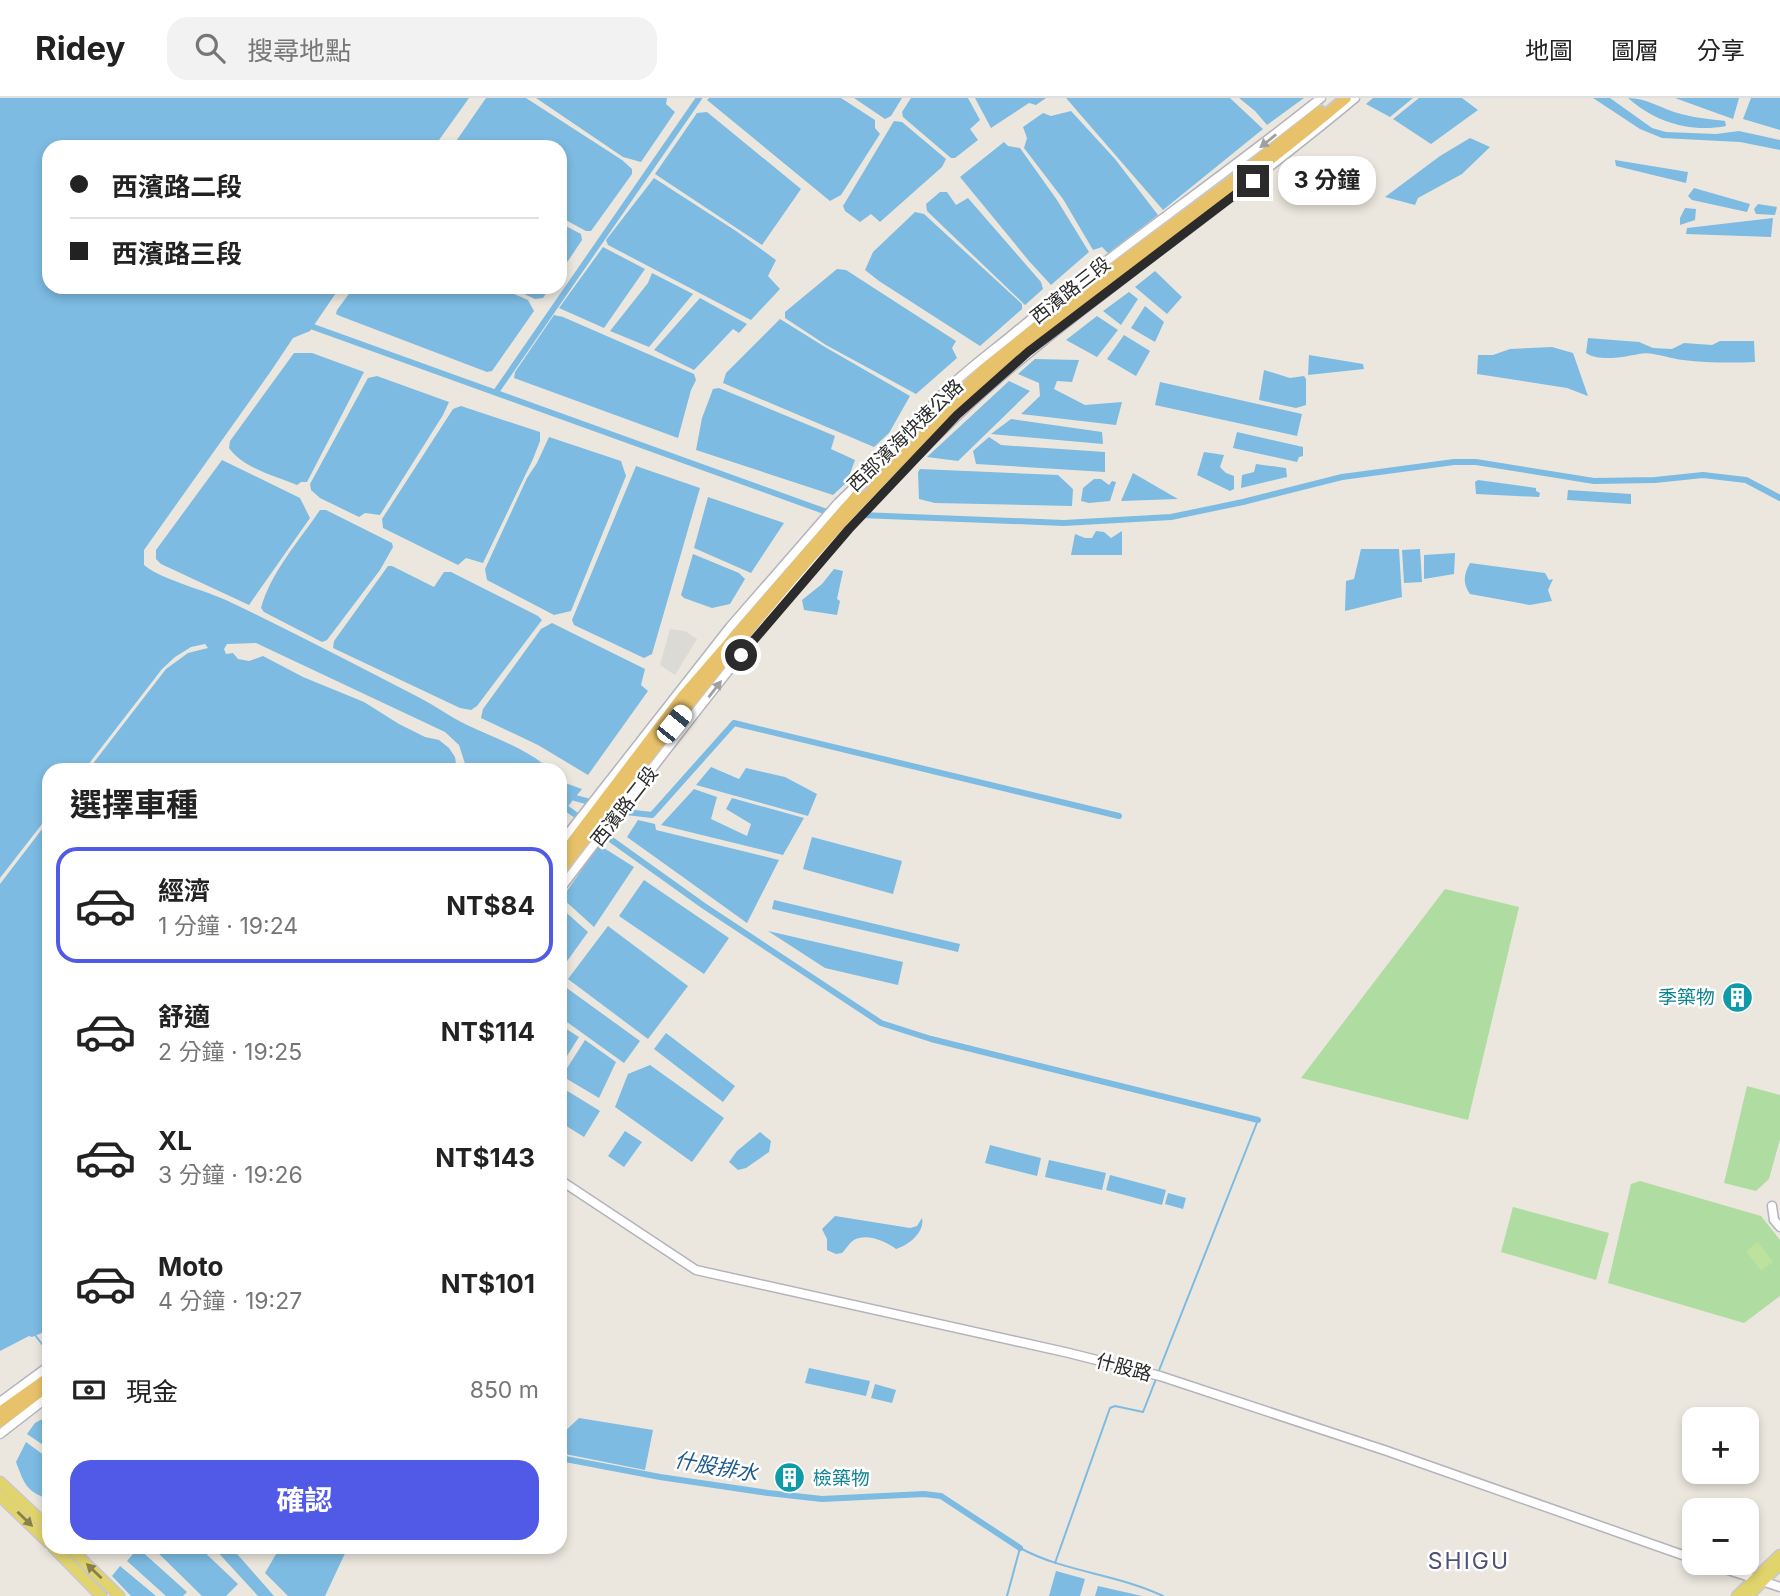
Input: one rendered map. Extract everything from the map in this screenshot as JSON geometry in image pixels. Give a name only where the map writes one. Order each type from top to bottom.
[{"type":"highway","name":"西部濱海快速公路","points":[[567,861],[682,698],[853,505],[982,370],[1061,307],[1237,177],[1336,98]]},
{"type":"highway","name":"西部濱海快速公路","points":[[853,505],[875,493],[947,421],[957,407],[1068,313],[1246,181],[1346,98]]},
{"type":"highway","points":[[918,425],[967,379],[982,370]]},
{"type":"highway","name":"西部濱海快速公路","points":[[567,851],[588,829]]},
{"type":"highway","points":[[0,1412],[42,1385]]},
{"type":"highway","points":[[0,1422],[42,1385]]},
{"type":"main road","points":[[0,1482],[42,1521]]},
{"type":"main road","points":[[0,1496],[42,1536]]},
{"type":"main road","points":[[60,1554],[101,1596]]},
{"type":"main road","points":[[76,1554],[119,1596]]},
{"type":"main road","points":[[1748,1596],[1780,1555]]},
{"type":"main road","points":[[1737,1596],[1780,1564]]},
{"type":"street","name":"西濱路三段","points":[[853,505],[925,413],[956,383],[1049,305],[1321,98]]},
{"type":"street","name":"西濱路三段","points":[[853,505],[1028,352],[1275,164],[1355,98]]},
{"type":"street","points":[[835,525],[853,505]]},
{"type":"street","name":"西濱路二段","points":[[567,874],[588,829],[603,787],[730,627],[835,525]]},
{"type":"street","name":"西濱路二段","points":[[567,840],[628,801],[754,638],[835,525]]},
{"type":"street","name":"什股路","points":[[567,1185],[696,1270],[1069,1353],[1160,1376],[1387,1451],[1682,1555]]},
{"type":"street","points":[[1780,1213],[1772,1206],[1774,1220],[1780,1227]]},
{"type":"street","points":[[0,1402],[42,1384]]},
{"type":"street","points":[[0,1434],[42,1387]]},
{"type":"street","points":[[1746,1575],[1780,1587]]},
{"type":"green space","points":[[1445,889],[1519,907],[1468,1120],[1301,1078]]},
{"type":"green space","points":[[1747,1086],[1780,1095],[1780,1139],[1769,1179],[1756,1191],[1724,1183]]},
{"type":"green space","points":[[1640,1181],[1761,1216],[1780,1240],[1780,1296],[1744,1323],[1608,1283],[1631,1184]]},
{"type":"green space","points":[[1513,1207],[1609,1233],[1596,1280],[1501,1252]]},
{"type":"green space","points":[[1758,1242],[1773,1262],[1761,1271],[1746,1251]]},
{"type":"shaded area","points":[[670,629],[685,631],[697,639],[675,675],[660,665]]},
{"type":"water","points":[[0,98],[469,98],[439,140],[42,140],[42,294],[335,294],[310,331],[293,338],[144,550],[144,565],[161,575],[228,601],[542,763],[42,763],[42,1333],[29,1336],[0,1351]]},
{"type":"water","points":[[486,98],[526,98],[622,160],[632,169],[632,174],[591,231],[586,231],[567,221],[567,140],[457,140]]},
{"type":"water","points":[[536,98],[667,98],[666,104],[675,112],[641,162],[623,157]]},
{"type":"water","points":[[841,98],[875,120],[875,128],[880,134],[841,195],[830,201],[707,100]]},
{"type":"water","points":[[854,98],[902,98],[891,116],[885,119]]},
{"type":"water","points":[[911,98],[968,98],[980,120],[970,129],[978,140],[955,158],[951,158],[903,117],[902,112]]},
{"type":"water","points":[[975,98],[1046,98],[1036,105],[1029,103],[991,128]]},
{"type":"water","points":[[1066,98],[1230,98],[1263,129],[1163,210]]},
{"type":"water","points":[[1239,98],[1304,98],[1267,125]]},
{"type":"water","points":[[1373,98],[1413,98],[1390,117],[1366,104]]},
{"type":"water","points":[[1419,98],[1462,98],[1478,110],[1431,144],[1393,119]]},
{"type":"water","points":[[1593,98],[1610,98],[1652,128],[1666,132],[1716,134],[1739,131],[1780,140],[1780,150],[1740,142],[1662,138],[1640,129]]},
{"type":"water","points":[[1628,98],[1686,115],[1725,121],[1726,126],[1699,128],[1674,124],[1650,113]]},
{"type":"water","points":[[1675,98],[1739,98],[1733,119]]},
{"type":"water","points":[[1751,98],[1780,98],[1780,130],[1743,119]]},
{"type":"water","points":[[1071,111],[1115,159],[1158,215],[1108,253],[1102,247],[1093,250],[1063,199],[1024,148],[1027,138],[1023,127],[1043,113],[1051,116]]},
{"type":"water","points":[[707,112],[801,189],[762,245],[655,174],[697,113]]},
{"type":"water","points":[[894,121],[902,122],[946,159],[942,167],[880,222],[871,214],[860,222],[845,211],[843,206]]},
{"type":"water","points":[[1470,138],[1490,147],[1462,174],[1418,198],[1415,205],[1385,197],[1440,156]]},
{"type":"water","points":[[1004,142],[1008,146],[1020,148],[1089,252],[1051,285],[960,177]]},
{"type":"water","points":[[1615,160],[1688,172],[1686,183],[1616,166]]},
{"type":"water","points":[[654,178],[776,260],[768,276],[780,289],[751,320],[608,245],[606,240]]},
{"type":"water","points":[[1694,188],[1750,204],[1747,212],[1692,200],[1688,196]]},
{"type":"water","points":[[940,192],[947,192],[956,205],[968,198],[1041,282],[1043,289],[1025,305],[927,211],[926,204]]},
{"type":"water","points":[[1758,204],[1777,207],[1775,215],[1756,214],[1754,209]]},
{"type":"water","points":[[1685,208],[1696,209],[1695,220],[1680,225],[1680,218]]},
{"type":"water","points":[[915,212],[924,214],[1022,304],[1022,309],[980,346],[865,270],[873,252]]},
{"type":"water","points":[[1773,218],[1771,237],[1686,234],[1687,228]]},
{"type":"water","points":[[567,227],[581,234],[582,240],[567,262]]},
{"type":"water","points":[[603,247],[645,269],[604,328],[559,308]]},
{"type":"water","points":[[837,269],[846,270],[956,341],[952,348],[957,358],[916,394],[826,345],[785,318],[785,312]]},
{"type":"water","points":[[1155,271],[1182,297],[1167,314],[1135,287]]},
{"type":"water","points":[[652,273],[693,294],[649,347],[610,331],[648,283]]},
{"type":"water","points":[[1129,292],[1138,299],[1121,325],[1103,311]]},
{"type":"water","points":[[349,294],[514,294],[528,300],[534,311],[492,371],[487,372],[336,314]]},
{"type":"water","points":[[524,294],[546,294],[543,298],[535,299]]},
{"type":"water","points":[[700,298],[747,324],[739,333],[733,329],[694,370],[654,350]]},
{"type":"water","points":[[1145,306],[1164,322],[1155,342],[1131,328]]},
{"type":"water","points":[[554,315],[694,374],[696,380],[678,438],[514,378],[515,372]]},
{"type":"water","points":[[1097,316],[1118,330],[1097,357],[1066,340]]},
{"type":"water","points":[[780,319],[910,396],[889,433],[874,447],[723,383],[726,373]]},
{"type":"water","points":[[1124,335],[1150,351],[1136,376],[1107,359]]},
{"type":"water","points":[[1588,338],[1639,342],[1653,348],[1672,349],[1684,343],[1712,345],[1720,341],[1754,341],[1755,362],[1701,362],[1644,353],[1605,358],[1591,356],[1586,353]]},
{"type":"water","points":[[1552,347],[1573,353],[1588,396],[1567,388],[1477,374],[1478,355],[1493,355],[1510,349]]},
{"type":"water","points":[[294,353],[312,353],[364,372],[307,482],[297,485],[251,466],[229,448],[230,441]]},
{"type":"water","points":[[1309,355],[1363,364],[1364,369],[1308,375]]},
{"type":"water","points":[[1035,359],[1079,360],[1072,382],[1057,381],[1054,389],[1085,405],[1122,402],[1116,425],[1021,414],[1040,396],[1039,383],[1018,374]]},
{"type":"water","points":[[1264,370],[1290,378],[1304,376],[1306,405],[1296,408],[1259,400]]},
{"type":"water","points":[[377,376],[449,402],[380,515],[365,513],[359,517],[320,498],[311,490],[310,484],[368,378]]},
{"type":"water","points":[[1009,381],[1030,391],[958,461],[927,457]]},
{"type":"water","points":[[1160,382],[1302,414],[1297,436],[1155,405]]},
{"type":"water","points":[[719,388],[835,436],[831,449],[855,460],[847,482],[833,495],[696,450],[702,418],[713,389]]},
{"type":"water","points":[[461,406],[540,432],[540,441],[483,563],[466,558],[458,565],[383,528],[382,519],[453,409]]},
{"type":"water","points":[[1011,419],[1102,432],[1103,444],[991,434]]},
{"type":"water","points":[[1237,432],[1303,447],[1303,456],[1299,457],[1297,462],[1233,448]]},
{"type":"water","points":[[549,437],[621,461],[626,476],[571,611],[554,615],[487,580],[485,569]]},
{"type":"water","points":[[989,437],[1001,445],[1105,452],[1105,472],[976,464],[973,451]]},
{"type":"water","points":[[1204,452],[1224,455],[1220,467],[1234,476],[1234,489],[1230,491],[1197,475]]},
{"type":"water","points":[[222,460],[300,498],[310,518],[249,605],[161,564],[156,559],[156,550]]},
{"type":"water","points":[[1256,464],[1286,468],[1287,477],[1241,488],[1242,475],[1254,472]]},
{"type":"water","points":[[636,466],[700,488],[652,654],[644,658],[574,625],[572,620]]},
{"type":"water","points":[[920,469],[1058,475],[1073,489],[1072,506],[935,503],[919,499]]},
{"type":"water","points":[[1133,473],[1178,499],[1121,501]]},
{"type":"water","points":[[1094,479],[1101,479],[1109,485],[1112,481],[1116,482],[1110,501],[1081,501],[1083,488]]},
{"type":"water","points":[[1478,480],[1536,488],[1540,493],[1539,497],[1476,494],[1475,482]]},
{"type":"water","points":[[1568,490],[1631,494],[1631,504],[1567,500]]},
{"type":"water","points":[[708,497],[784,523],[751,573],[694,548]]},
{"type":"water","points":[[320,510],[326,510],[392,543],[393,547],[380,570],[327,640],[322,642],[261,608],[271,582]]},
{"type":"water","points":[[1096,531],[1104,532],[1111,538],[1122,531],[1122,555],[1071,555],[1075,534],[1092,538]]},
{"type":"water","points":[[1361,549],[1399,549],[1402,597],[1345,611],[1346,581],[1354,579]]},
{"type":"water","points":[[1420,549],[1422,582],[1404,583],[1402,550]]},
{"type":"water","points":[[1455,553],[1454,574],[1424,579],[1424,555]]},
{"type":"water","points":[[693,554],[739,573],[745,579],[730,604],[712,608],[681,595]]},
{"type":"water","points":[[1470,563],[1545,573],[1549,580],[1553,579],[1548,590],[1552,601],[1530,605],[1470,594],[1465,579]]},
{"type":"water","points":[[388,566],[434,587],[444,572],[451,572],[542,620],[477,706],[471,710],[460,708],[333,648],[334,641]]},
{"type":"water","points":[[834,569],[843,571],[837,599],[840,601],[837,615],[804,610],[802,600],[822,584]]},
{"type":"water","points":[[552,623],[645,669],[641,685],[648,691],[588,775],[538,745],[481,718],[483,709],[541,629]]},
{"type":"water","points":[[711,767],[739,779],[746,768],[785,777],[817,794],[808,816],[696,785]]},
{"type":"water","points":[[567,784],[582,789],[567,808]]},
{"type":"water","points":[[694,789],[717,797],[711,819],[747,836],[751,824],[726,809],[732,798],[804,818],[783,855],[661,825]]},
{"type":"water","points":[[638,820],[655,824],[656,830],[779,860],[747,923],[627,837]]},
{"type":"water","points":[[812,837],[902,861],[893,894],[803,869]]},
{"type":"water","points":[[599,845],[634,867],[594,927],[567,903],[567,891]]},
{"type":"water","points":[[644,880],[729,938],[704,974],[619,916]]},
{"type":"water","points":[[774,900],[960,944],[958,952],[772,909]]},
{"type":"water","points":[[567,913],[588,932],[567,961]]},
{"type":"water","points":[[608,926],[688,986],[648,1039],[568,979]]},
{"type":"water","points":[[768,931],[903,962],[898,985],[825,968]]},
{"type":"water","points":[[567,988],[640,1041],[624,1063],[567,1022]]},
{"type":"water","points":[[567,1029],[579,1037],[567,1056]]},
{"type":"water","points":[[666,1033],[735,1086],[723,1102],[654,1049]]},
{"type":"water","points":[[585,1040],[616,1062],[599,1098],[567,1079],[567,1068]]},
{"type":"water","points":[[650,1065],[724,1118],[692,1162],[615,1107],[628,1074]]},
{"type":"water","points":[[567,1091],[600,1111],[584,1137],[567,1126]]},
{"type":"water","points":[[625,1131],[642,1142],[624,1167],[608,1156]]},
{"type":"water","points":[[760,1132],[771,1141],[769,1152],[746,1168],[738,1170],[729,1162],[737,1151]]},
{"type":"water","points":[[990,1145],[1041,1158],[1037,1176],[985,1163]]},
{"type":"water","points":[[1049,1160],[1106,1173],[1102,1190],[1045,1177]]},
{"type":"water","points":[[1110,1175],[1166,1190],[1162,1205],[1106,1190]]},
{"type":"water","points":[[1168,1193],[1186,1198],[1183,1209],[1165,1204]]},
{"type":"water","points":[[835,1216],[910,1228],[917,1226],[922,1218],[922,1223],[915,1237],[896,1249],[887,1243],[864,1237],[854,1240],[842,1253],[836,1254],[827,1250],[827,1239],[822,1229]]},
{"type":"water","points":[[809,1368],[870,1381],[866,1396],[805,1383]]},
{"type":"water","points":[[875,1384],[896,1390],[892,1403],[871,1398]]},
{"type":"water","points":[[579,1418],[653,1430],[645,1470],[567,1454],[567,1429]]},
{"type":"water","points":[[42,1419],[42,1444],[27,1434],[35,1423]]},
{"type":"water","points":[[26,1442],[42,1454],[42,1496],[27,1486],[16,1462]]},
{"type":"water","points":[[133,1554],[145,1554],[187,1592],[183,1596],[166,1596],[127,1561]]},
{"type":"water","points":[[159,1554],[206,1554],[238,1584],[226,1596],[202,1596]]},
{"type":"water","points":[[219,1554],[237,1554],[274,1596],[258,1596]]},
{"type":"water","points":[[276,1554],[345,1554],[325,1596],[288,1596],[265,1573]]},
{"type":"water","points":[[120,1566],[156,1596],[131,1596],[112,1576]]},
{"type":"water","points":[[1056,1571],[1085,1579],[1080,1596],[1049,1596]]},
{"type":"water","points":[[1098,1586],[1142,1596],[1095,1596]]},
{"type":"pier","points":[[256,643],[445,732],[459,745],[465,763],[456,763],[449,748],[439,740],[425,737],[399,724],[364,702],[303,677],[263,656],[249,661],[238,659],[233,653],[226,654],[224,649],[227,644]]},
{"type":"pier","points":[[205,644],[208,648],[188,653],[166,669],[93,763],[89,763],[162,669],[191,647]]},
{"type":"pier","points":[[42,824],[42,829],[0,884],[0,878]]},
{"type":"waterway","points":[[567,289],[699,98]]},
{"type":"waterway","points":[[496,392],[564,294]]},
{"type":"waterway","points":[[305,324],[832,512]]},
{"type":"waterway","points":[[860,515],[1064,523],[1171,517],[1342,477],[1454,462],[1476,462],[1594,481],[1655,480],[1703,475],[1746,480],[1780,498]]},
{"type":"waterway","points":[[617,811],[652,815],[734,723],[1119,816]]},
{"type":"waterway","points":[[575,798],[594,803]]},
{"type":"waterway","points":[[567,809],[583,820]]},
{"type":"waterway","points":[[592,826],[704,906],[881,1023],[931,1039],[1258,1120]]},
{"type":"waterway","points":[[1158,1373],[1258,1120]]},
{"type":"waterway","points":[[35,1335],[42,1344]]},
{"type":"waterway","points":[[1055,1563],[1110,1408],[1115,1406],[1143,1412],[1156,1379]]},
{"type":"waterway","name":"什股排水","points":[[567,1459],[660,1477],[822,1499],[924,1494],[941,1496],[1020,1548]]},
{"type":"waterway","points":[[1007,1596],[1020,1548],[1054,1563],[1163,1596]]},
{"type":"place","name":"季築物","points":[[1738,997]]},
{"type":"place","name":"檢築物","points":[[790,1478]]},
{"type":"district","name":"SHIGU","points":[[1469,1561]]},
{"type":"route","points":[[741,655],[849,529],[957,415],[1028,352],[1253,181]]}]
